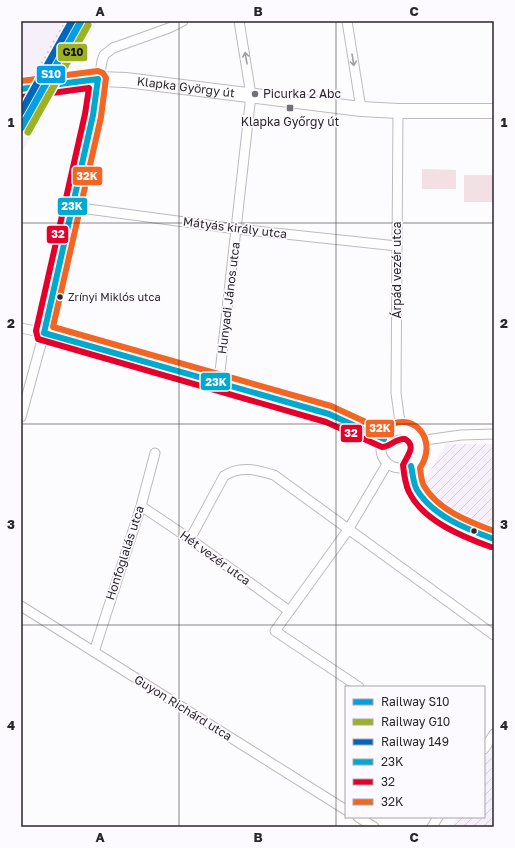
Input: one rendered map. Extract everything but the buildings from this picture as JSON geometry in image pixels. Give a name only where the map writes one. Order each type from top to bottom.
[{"type":"main road","name":"Klapka György út","points":[[21,89],[98,79],[147,82],[361,109],[398,111],[494,111]]},
{"type":"street","points":[[21,417],[44,333],[94,115],[98,79],[102,61],[108,51],[113,48],[169,28],[183,21]]},
{"type":"street","name":"Hunyadi János utca","points":[[219,381],[251,96],[239,21]]},
{"type":"street","points":[[347,21],[361,109]]},
{"type":"street","name":"Árpád vezér utca","points":[[398,111],[396,393],[401,430]]},
{"type":"street","name":"Mátyás király utca","points":[[73,207],[237,229],[397,246]]},
{"type":"street","points":[[21,328],[219,381],[330,414],[384,439]]},
{"type":"street","points":[[401,430],[408,431],[415,436],[418,441],[420,451],[417,460],[411,466],[399,469],[387,464],[383,459],[381,446],[388,434],[401,430]]},
{"type":"street","points":[[418,441],[461,435],[494,434]]},
{"type":"street","name":"Honfoglalás utca","points":[[94,652],[141,506],[155,453]]},
{"type":"street","points":[[358,686],[275,631],[348,530],[387,464]]},
{"type":"street","points":[[411,466],[416,488],[431,506],[451,520],[479,534],[494,539]]},
{"type":"street","points":[[190,539],[224,476],[230,472],[238,470],[255,469],[274,475],[494,635]]},
{"type":"street","name":"Hét vezér utca","points":[[141,506],[190,539],[289,611]]},
{"type":"street","name":"Guyon Richárd utca","points":[[21,606],[345,809]]},
{"type":"street","points":[[485,748],[494,734]]},
{"type":"street","points":[[360,818],[374,827]]},
{"type":"street","points":[[432,827],[437,818]]},
{"type":"shaded area","points":[[21,21],[98,21],[21,154]]},
{"type":"shaded area","points":[[422,169],[456,170],[456,189],[422,189]]},
{"type":"shaded area","points":[[464,175],[494,175],[494,202],[464,202]]},
{"type":"shaded area","points":[[446,444],[494,444],[494,530],[447,507],[427,489],[424,481]]},
{"type":"shaded area","points":[[494,745],[494,827],[451,827],[457,818],[485,818],[485,758]]},
{"type":"railway","points":[[21,100],[66,21]]},
{"type":"rail line","name":"149","points":[[21,112],[72,21]]},
{"type":"rail line","name":"S10","points":[[21,128],[81,21]]},
{"type":"rail line","name":"G10","points":[[28,132],[88,25]]},
{"type":"transit line","name":"32K","points":[[21,81],[98,71],[103,73],[106,78],[101,117],[53,327],[331,406],[383,430],[393,424],[403,422],[412,424],[419,429],[424,437],[426,446],[425,457],[420,468],[423,484],[430,494],[437,502],[455,514],[474,524],[494,531]]},
{"type":"transit line","name":"23K","points":[[21,89],[98,79]]},
{"type":"transit line","name":"23K","points":[[44,333],[93,115],[98,79]]},
{"type":"transit line","name":"32","points":[[22,97],[89,88],[85,114],[36,331],[38,339],[326,422],[382,447],[388,446],[398,440],[405,439],[409,442],[411,448],[403,465],[404,475],[409,492],[415,502],[434,520],[445,527],[491,547]]},
{"type":"transit line","name":"23K","points":[[44,333],[329,414],[384,439]]},
{"type":"transit line","name":"23K","points":[[411,466],[417,490],[432,507],[462,526],[494,539]]},
{"type":"place","name":"Picurka 2 Abc","points":[[255,94]]},
{"type":"place","name":"Klapka Győrgy út","points":[[290,108]]},
{"type":"place","name":"Zrínyi Miklós utca","points":[[60,297]]}]
